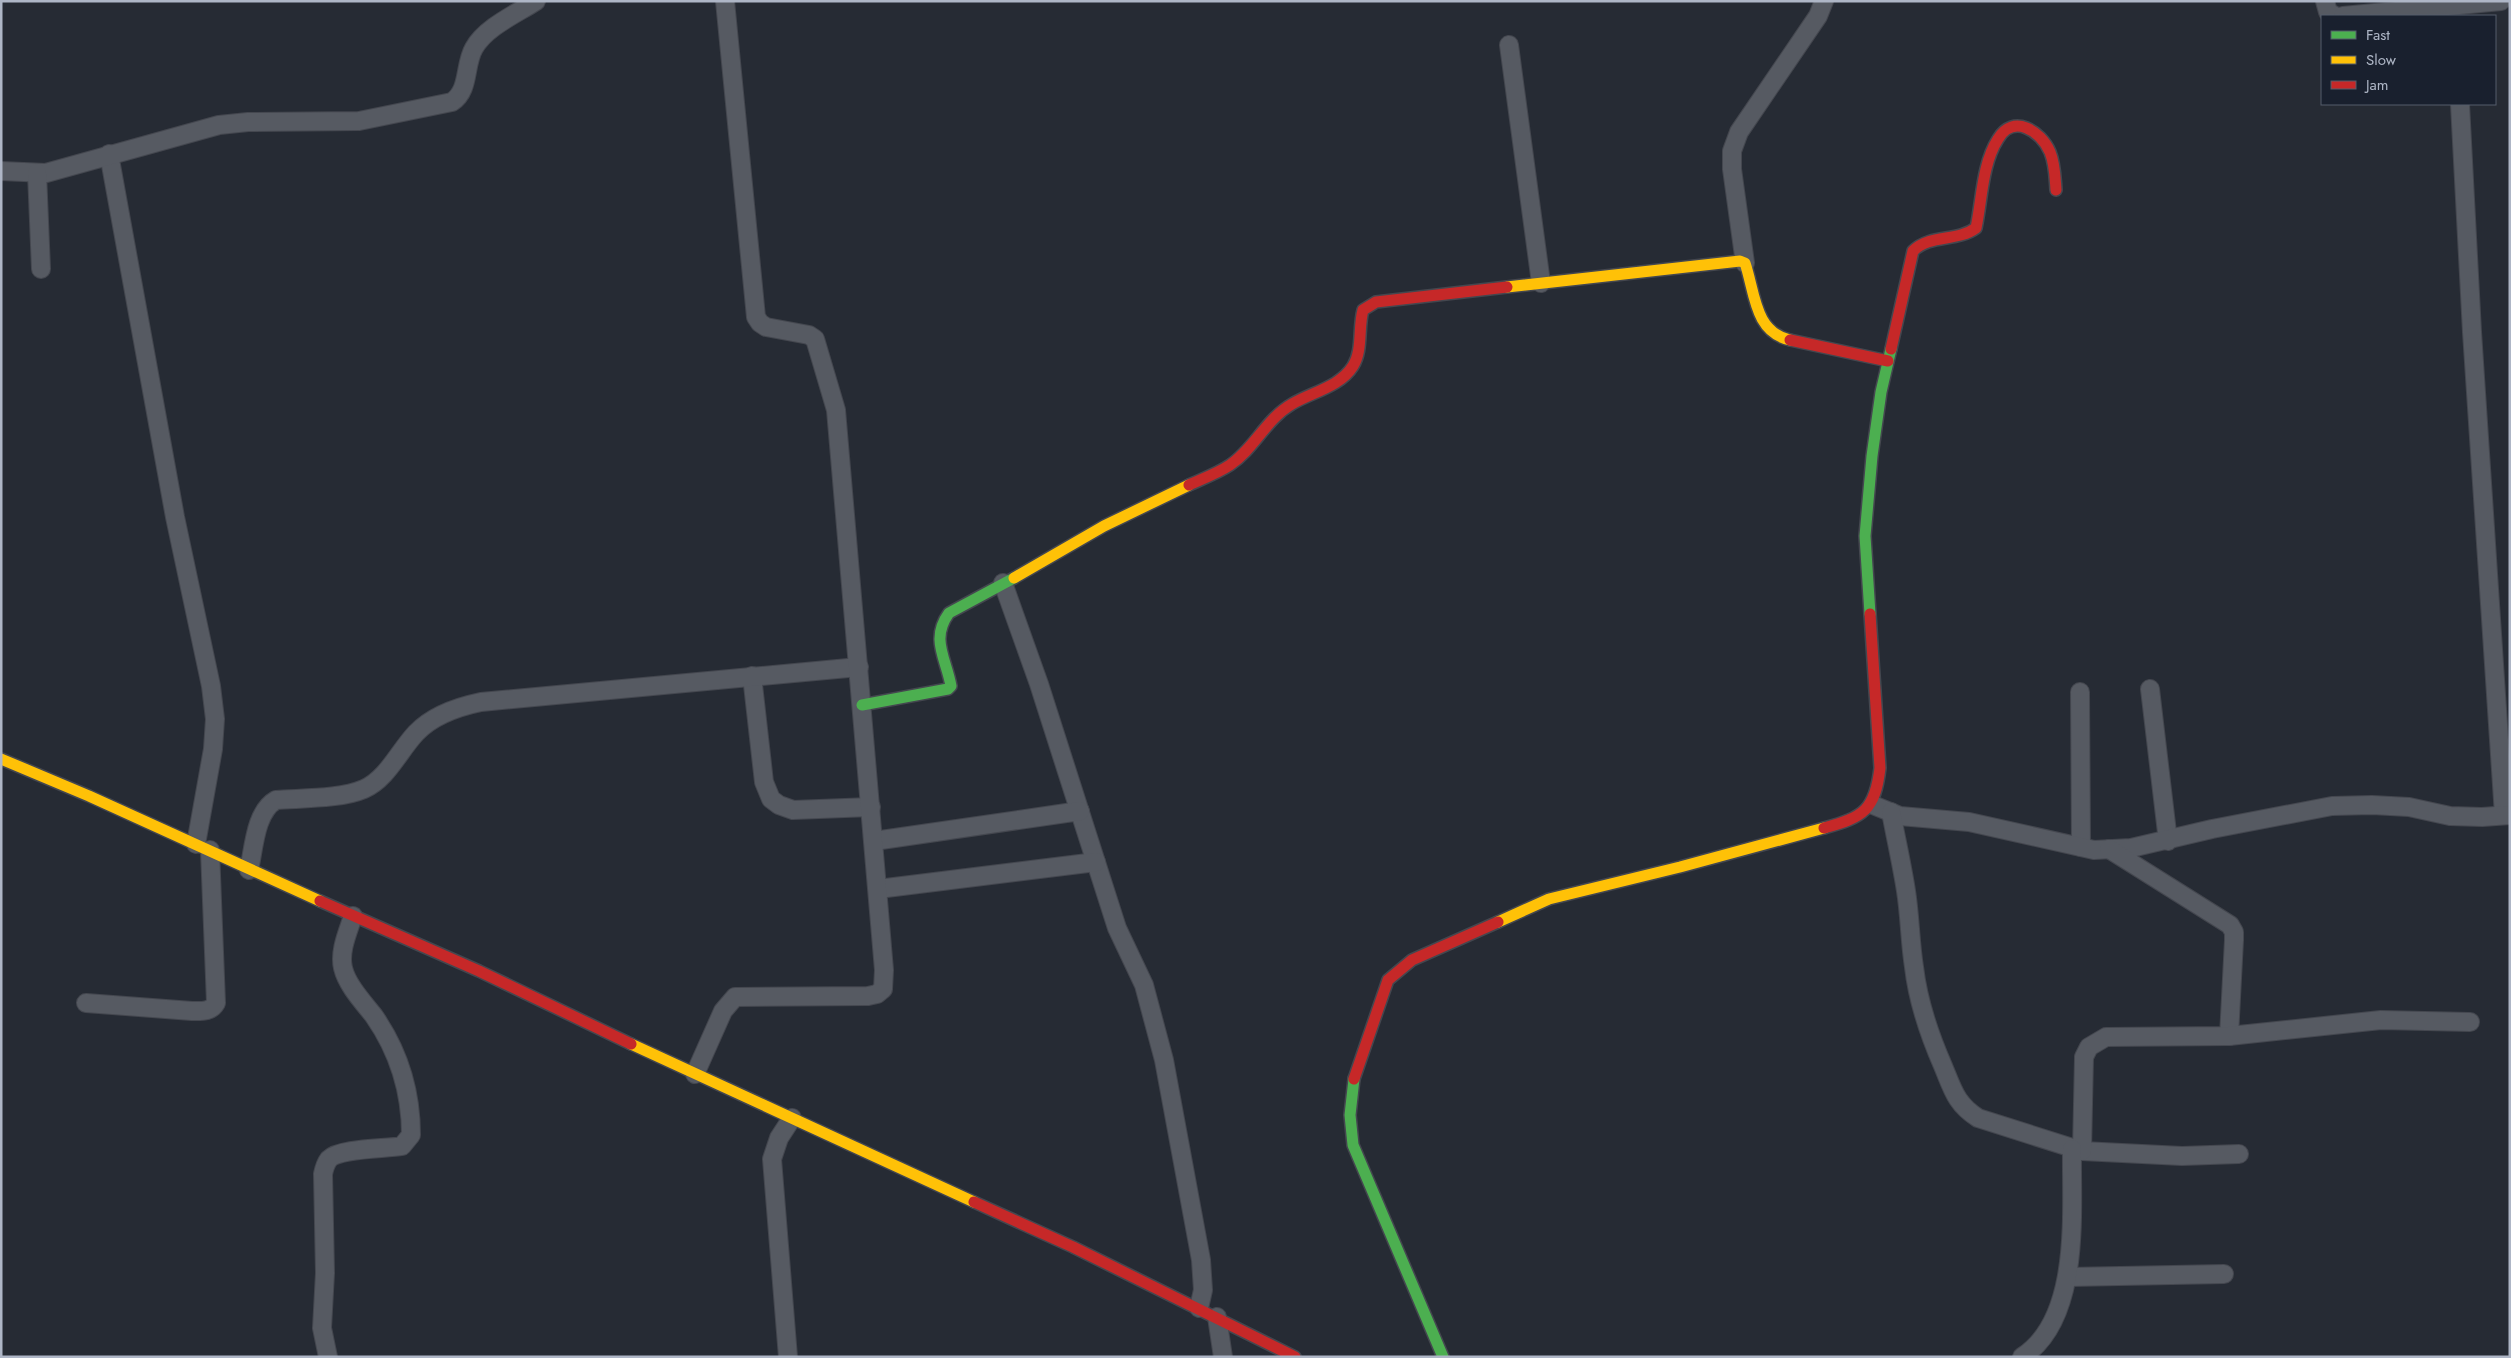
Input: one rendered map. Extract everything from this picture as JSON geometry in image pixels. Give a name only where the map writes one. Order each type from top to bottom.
[{"type":"street","points":[[1,170],[46,172],[219,125],[248,122],[360,122],[452,102],[459,97],[472,50],[479,40],[536,1]]},
{"type":"street","points":[[695,1074],[723,1011],[734,997],[868,996],[877,994],[882,989],[884,970],[838,424],[817,344],[809,334],[766,327],[760,324],[754,309],[725,1]]},
{"type":"street","points":[[1824,1],[1818,16],[1739,132],[1732,151],[1732,169],[1745,264],[1758,315],[1768,330],[1779,337],[1888,361]]},
{"type":"street","points":[[2325,1],[2328,12],[2333,15]]},
{"type":"street","points":[[2366,15],[2456,11],[2501,1]]},
{"type":"street","points":[[1509,45],[1541,283]]},
{"type":"street","points":[[1873,805],[1916,819],[1969,822],[2081,847],[2110,849],[2131,848],[2168,841],[2212,829],[2332,806],[2372,805],[2409,807],[2450,816],[2507,815],[2472,332],[2460,105]]},
{"type":"street","points":[[1443,1357],[1353,1146],[1350,1115],[1354,1080],[1388,980],[1412,960],[1549,899],[1680,867],[1835,825],[1858,815],[1873,805],[1878,790],[1880,768],[1865,536],[1872,456],[1888,361],[1913,251],[1921,243],[1962,237],[1976,228],[1992,154],[1998,138],[2006,129],[2024,125],[2031,128],[2046,143],[2053,163],[2056,190]]},
{"type":"street","points":[[86,1003],[206,1011],[213,1008],[216,1003],[203,847],[215,719],[211,686],[175,517],[108,154]]},
{"type":"street","points":[[37,173],[41,269]]},
{"type":"street","points":[[862,705],[932,694],[948,689],[951,686],[950,679],[939,642],[938,630],[942,620],[949,613],[1104,526],[1230,465],[1241,456],[1262,428],[1274,416],[1350,371],[1357,353],[1362,310],[1369,304],[1735,261],[1745,264]]},
{"type":"street","points":[[1003,583],[1080,811],[1116,928],[1140,973],[1164,1060],[1203,1277],[1203,1290],[1199,1308]]},
{"type":"street","points":[[249,870],[261,821],[268,805],[276,800],[345,794],[364,790],[384,774],[417,732],[446,712],[481,702],[859,666]]},
{"type":"street","points":[[752,676],[764,782],[771,799],[779,805],[793,810],[871,807]]},
{"type":"street","points":[[2150,689],[2168,841]]},
{"type":"street","points":[[2080,692],[2081,847]]},
{"type":"street","points":[[1,759],[479,971],[695,1074],[1073,1247],[1295,1357]]},
{"type":"street","points":[[874,841],[1080,811]]},
{"type":"street","points":[[1891,812],[1906,892],[1914,967],[1920,1002],[1930,1037],[1958,1102],[1978,1118],[2077,1150],[2182,1156],[2239,1154]]},
{"type":"street","points":[[2110,849],[2230,925],[2234,932],[2234,940],[2229,1036]]},
{"type":"street","points":[[878,889],[1096,862]]},
{"type":"street","points":[[328,1357],[322,1321],[325,1273],[322,1174],[329,1160],[344,1153],[402,1146],[411,1135],[407,1085],[402,1068],[385,1032],[354,989],[343,970],[342,958],[353,916]]},
{"type":"street","points":[[2022,1357],[2045,1334],[2068,1277],[2084,1057],[2089,1047],[2106,1036],[2229,1036],[2381,1020],[2470,1022]]},
{"type":"street","points":[[788,1357],[772,1158],[779,1138],[792,1118]]},
{"type":"street","points":[[2068,1277],[2224,1274]]},
{"type":"street","points":[[1217,1317],[1223,1357]]},
{"type":"traffic: fast","points":[[1870,614],[1865,536],[1872,456],[1881,392],[1891,349]]},
{"type":"traffic: fast","points":[[862,705],[948,689],[951,686],[940,640],[943,622],[949,613],[1014,578]]},
{"type":"traffic: fast","points":[[1354,1079],[1350,1115],[1353,1145],[1443,1357]]},
{"type":"traffic: slow","points":[[1507,287],[1740,261],[1745,263],[1754,298],[1763,320],[1769,329],[1778,336],[1790,340]]},
{"type":"traffic: slow","points":[[1014,578],[1104,526],[1189,485]]},
{"type":"traffic: slow","points":[[1,759],[89,796],[320,901]]},
{"type":"traffic: slow","points":[[1498,922],[1549,899],[1680,867],[1824,828]]},
{"type":"traffic: slow","points":[[631,1044],[974,1202]]},
{"type":"traffic: jam","points":[[1891,349],[1913,251],[1927,242],[1961,235],[1976,228],[1983,182],[1989,160],[1998,139],[2004,131],[2011,127],[2019,126],[2034,132],[2040,137],[2046,144],[2052,157],[2056,190]]},
{"type":"traffic: jam","points":[[1189,485],[1230,465],[1246,451],[1283,410],[1333,384],[1347,373],[1353,366],[1358,353],[1363,310],[1376,302],[1507,287]]},
{"type":"traffic: jam","points":[[1790,340],[1888,361]]},
{"type":"traffic: jam","points":[[1824,828],[1849,820],[1865,810],[1871,803],[1878,782],[1880,768],[1870,614]]},
{"type":"traffic: jam","points":[[320,901],[479,971],[631,1044]]},
{"type":"traffic: jam","points":[[1354,1079],[1388,980],[1412,960],[1498,922]]},
{"type":"traffic: jam","points":[[974,1202],[1073,1247],[1295,1357]]}]
